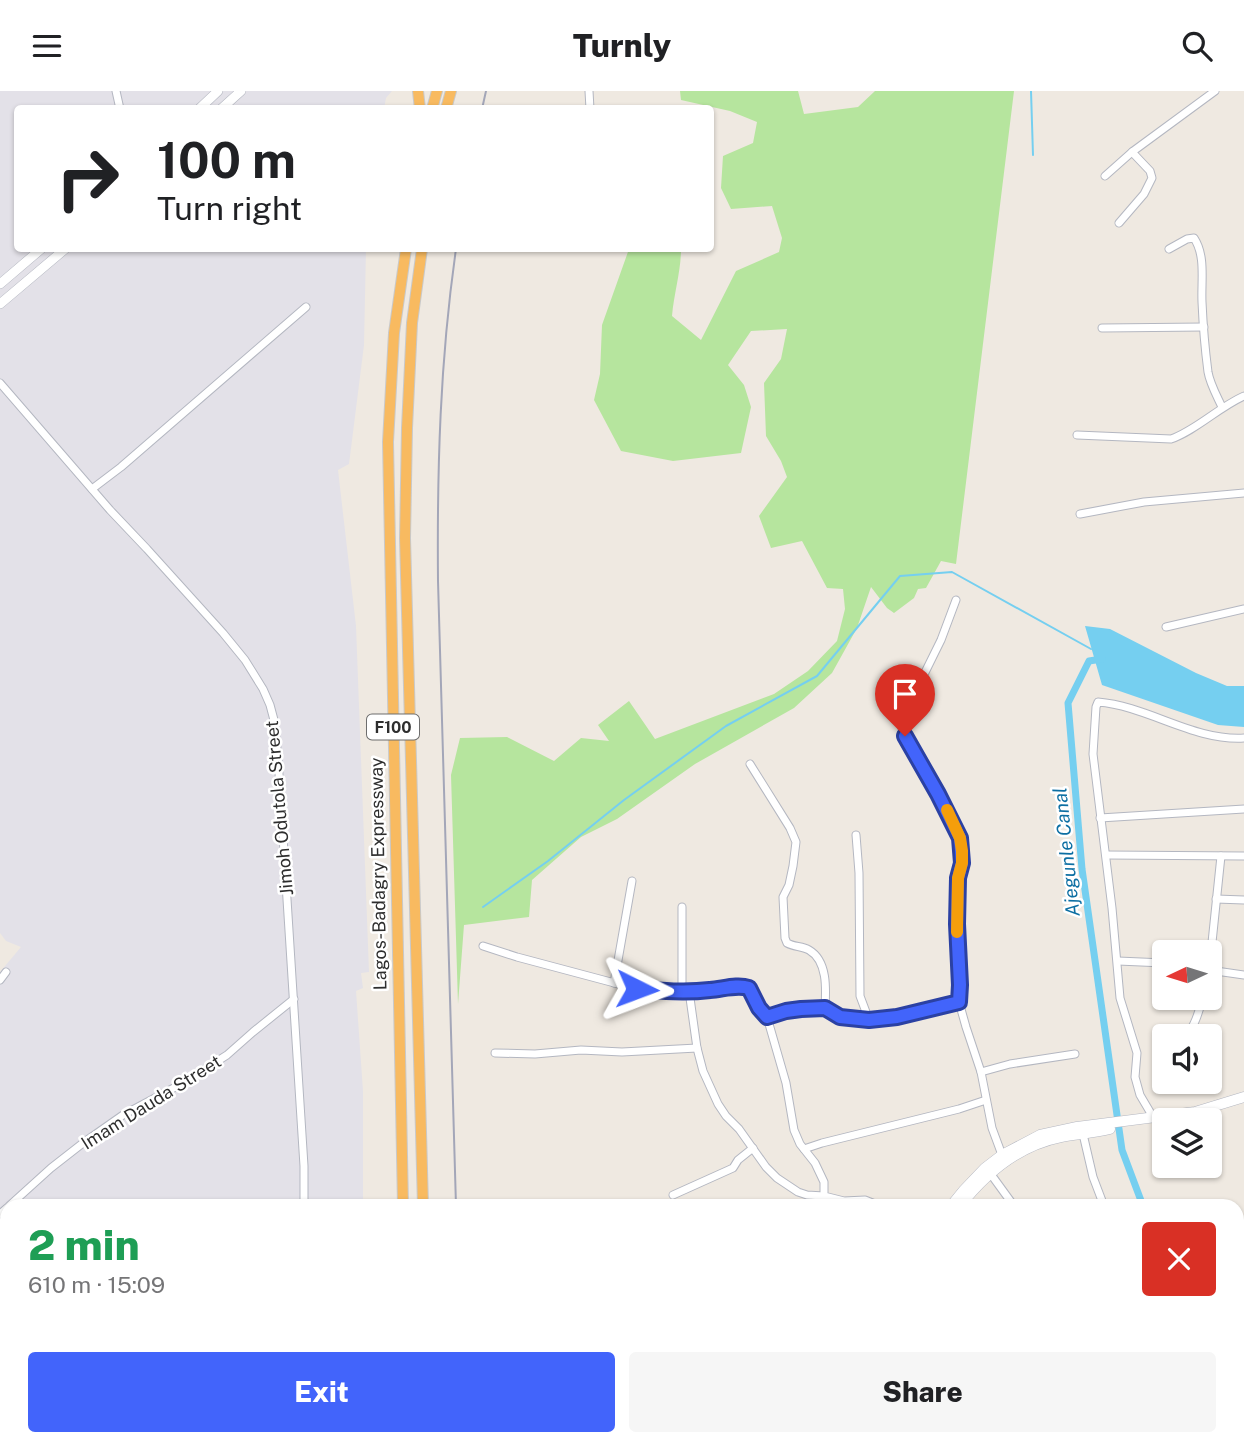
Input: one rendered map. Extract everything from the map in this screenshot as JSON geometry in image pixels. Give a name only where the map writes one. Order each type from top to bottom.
[{"type":"highway","name":"Lagos-Badagry Expressway","points":[[403,1199],[387,442],[394,333],[406,252]]},
{"type":"highway","name":"Lagos-Badagry Expressway","points":[[422,252],[412,323],[405,538],[423,1199]]},
{"type":"main road","points":[[1210,1108],[1244,1099]]},
{"type":"main road","points":[[1218,1108],[1244,1099]]},
{"type":"main road","points":[[966,1199],[1006,1160],[1043,1142],[1152,1117]]},
{"type":"main road","points":[[1140,1121],[1152,1121]]},
{"type":"main road","points":[[957,1199],[1002,1154],[1040,1135],[1077,1126],[1089,1131]]},
{"type":"street","points":[[203,105],[218,91]]},
{"type":"street","points":[[225,105],[241,91]]},
{"type":"street","points":[[1105,176],[1132,152],[1215,91]]},
{"type":"street","points":[[1119,223],[1144,194],[1152,178],[1150,171],[1132,152]]},
{"type":"street","points":[[1169,249],[1187,239],[1194,239],[1199,246],[1209,375],[1222,407]]},
{"type":"street","points":[[0,284],[37,252]]},
{"type":"street","points":[[0,304],[61,252]]},
{"type":"street","points":[[92,489],[306,307]]},
{"type":"street","points":[[1102,328],[1204,327]]},
{"type":"street","name":"Jimoh Odutola Street","points":[[0,383],[223,633],[245,660],[270,705],[278,758],[304,1199]]},
{"type":"street","points":[[1077,435],[1171,439],[1244,395]]},
{"type":"street","points":[[1080,514],[1144,502],[1244,493]]},
{"type":"street","points":[[956,600],[941,640],[901,726],[960,838],[962,863],[958,878],[957,924],[959,1002],[981,1072],[992,1128],[1002,1154]]},
{"type":"street","points":[[1167,627],[1244,609]]},
{"type":"street","points":[[1152,1115],[1140,1095],[1135,1077],[1137,1053],[1120,998],[1093,754],[1096,707],[1098,702],[1114,703],[1211,735],[1244,738]]},
{"type":"street","points":[[750,764],[796,842],[789,885],[783,898],[785,938],[791,946],[810,950],[818,959],[826,986],[825,1008]]},
{"type":"street","points":[[1100,818],[1244,809]]},
{"type":"street","points":[[856,835],[860,996],[869,1020]]},
{"type":"street","points":[[1106,855],[1244,856]]},
{"type":"street","points":[[1212,940],[1221,856]]},
{"type":"street","points":[[614,983],[632,881]]},
{"type":"street","points":[[1216,899],[1244,900]]},
{"type":"street","points":[[682,907],[686,991],[696,1048],[719,1104],[765,1167],[789,1186],[807,1195],[834,1199]]},
{"type":"street","points":[[483,946],[637,989],[710,991],[742,986],[749,988],[767,1017],[786,1083],[794,1130],[824,1182],[823,1199]]},
{"type":"street","points":[[1118,961],[1152,962]]},
{"type":"street","points":[[0,980],[6,972]]},
{"type":"street","points":[[1222,972],[1244,975]]},
{"type":"street","name":"Imam Dauda Street","points":[[17,1199],[83,1143],[123,1115],[183,1083],[227,1055],[294,999]]},
{"type":"street","points":[[767,1017],[786,1011],[825,1008],[840,1017],[869,1020],[897,1017],[959,1002]]},
{"type":"street","points":[[495,1053],[534,1054],[581,1050],[622,1052],[696,1048]]},
{"type":"street","points":[[981,1072],[1075,1054]]},
{"type":"street","points":[[804,1149],[986,1100]]},
{"type":"street","points":[[1089,1131],[1093,1177],[1101,1199]]},
{"type":"street","points":[[673,1195],[733,1168],[738,1160],[753,1148]]},
{"type":"street","points":[[990,1173],[1009,1199]]},
{"type":"shaded area","points":[[0,91],[392,91],[385,105],[14,105],[14,252],[366,252],[364,345],[349,464],[338,470],[356,626],[369,972],[361,973],[363,988],[356,991],[363,1091],[363,1199],[0,1199],[0,972],[21,947],[6,941],[0,933]]},
{"type":"green space","points":[[680,91],[798,91],[804,114],[858,107],[875,91],[1014,91],[956,564],[941,561],[926,588],[918,589],[914,598],[894,613],[871,587],[857,628],[832,673],[794,708],[695,764],[617,819],[581,837],[532,880],[529,917],[464,925],[458,1004],[451,775],[460,738],[507,737],[554,761],[581,738],[609,741],[598,725],[629,701],[655,739],[774,694],[808,671],[837,641],[845,609],[843,589],[827,588],[802,541],[771,548],[759,516],[787,477],[766,436],[764,383],[781,359],[787,329],[751,331],[728,365],[744,385],[751,407],[741,453],[673,461],[621,451],[594,400],[600,374],[602,325],[628,252],[681,252],[672,316],[701,340],[736,271],[779,252],[782,238],[772,206],[731,209],[721,188],[723,156],[753,143],[757,122],[714,107],[714,105],[681,100]]},
{"type":"water","points":[[1085,626],[1110,629],[1196,673],[1227,686],[1244,686],[1244,727],[1218,725],[1102,685]]},
{"type":"waterway","points":[[1031,91],[1033,155]]},
{"type":"waterway","points":[[483,907],[726,726],[817,676],[900,576],[952,572],[1091,649]]},
{"type":"waterway","name":"Ajegunle Canal","points":[[1102,659],[1089,661],[1068,703],[1082,869],[1122,1150],[1140,1199]]},
{"type":"railway","points":[[483,105],[486,91]]},
{"type":"railway","points":[[456,252],[443,373],[438,581],[456,1199]]},
{"type":"slow traffic","points":[[947,810],[960,838],[962,851],[958,878],[957,932]]},
{"type":"route","points":[[637,989],[710,991],[742,986],[749,988],[767,1017],[786,1011],[825,1008],[840,1017],[869,1020],[897,1017],[959,1002],[957,924],[958,878],[962,863],[960,838],[905,736]]}]
